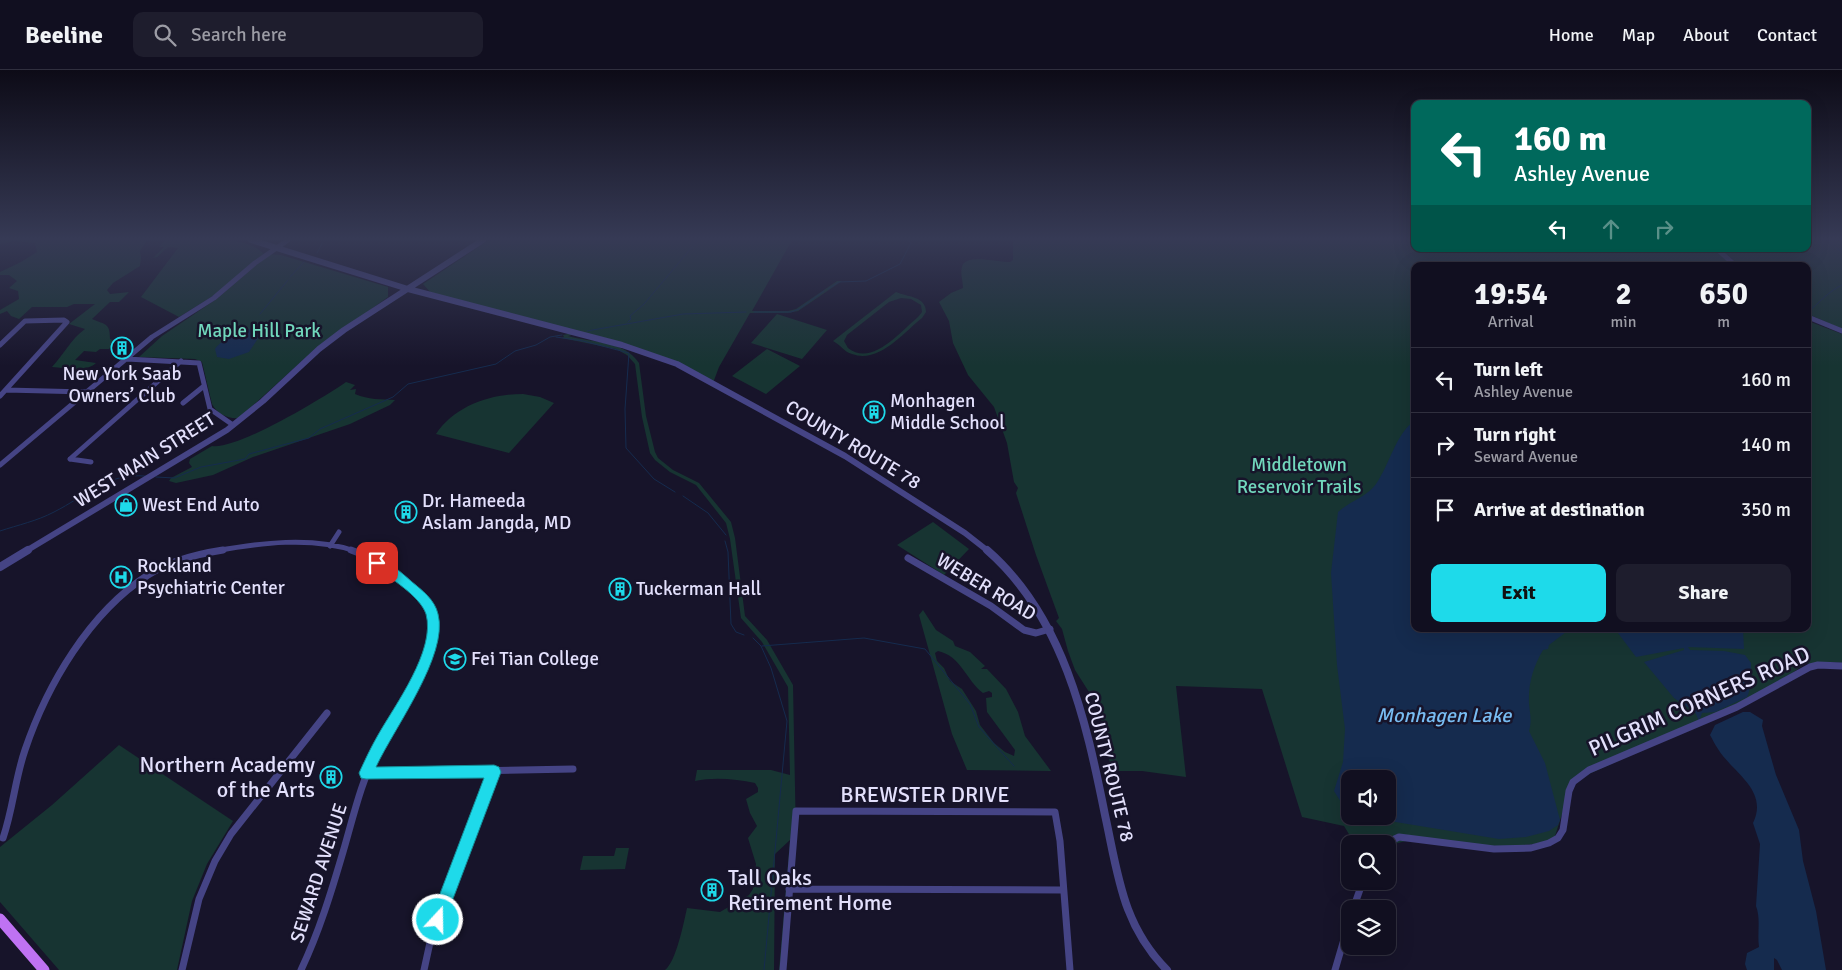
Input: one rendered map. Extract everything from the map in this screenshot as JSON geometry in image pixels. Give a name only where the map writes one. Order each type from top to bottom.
[{"type":"main road","points":[[0,920],[44,970]]},
{"type":"street","points":[[0,465],[164,328],[217,296],[234,282]]},
{"type":"street","name":"COUNTY ROUTE 78","points":[[385,282],[654,355],[698,375],[845,456],[965,533],[988,550],[1009,570],[1026,591],[1050,629],[1074,690],[1090,739],[1122,896],[1129,917],[1145,946],[1167,970]]},
{"type":"street","name":"WEST MAIN STREET","points":[[0,568],[202,446],[233,425],[344,330],[419,282]]},
{"type":"street","points":[[1811,318],[1842,331]]},
{"type":"street","points":[[0,344],[25,321],[64,320],[67,322],[0,396]]},
{"type":"street","points":[[127,359],[194,362],[200,365],[210,409],[233,425]]},
{"type":"street","points":[[91,462],[70,459],[181,361]]},
{"type":"street","points":[[183,403],[204,386]]},
{"type":"street","points":[[6,390],[87,392]]},
{"type":"street","points":[[330,546],[339,532]]},
{"type":"street","name":"SEWARD AVENUE","points":[[3,838],[10,821],[16,780],[24,750],[47,698],[82,640],[128,589],[158,569],[206,554],[273,545],[330,546],[361,554],[398,577],[423,598],[430,607],[434,619],[433,638],[424,665],[366,773],[325,909],[301,970]]},
{"type":"street","name":"WEBER ROAD","points":[[908,558],[991,606],[1024,630],[1036,633],[1050,629]]},
{"type":"street","name":"PILGRIM CORNERS ROAD","points":[[1396,838],[1511,849],[1535,847],[1550,843],[1558,838],[1564,827],[1568,791],[1579,776],[1598,765],[1639,750],[1764,694],[1810,667],[1818,665],[1842,666]]},
{"type":"street","points":[[182,970],[198,899],[221,850],[231,834],[327,713]]},
{"type":"street","points":[[366,773],[573,769]]},
{"type":"street","points":[[424,970],[431,938],[494,772]]},
{"type":"street","name":"BREWSTER DRIVE","points":[[784,970],[796,811],[1055,812],[1061,852],[1062,890],[1068,934],[1070,970]]},
{"type":"street","points":[[789,889],[1062,890]]},
{"type":"street","points":[[1335,970],[1341,950]]},
{"type":"green space","points":[[16,282],[115,282],[107,290],[110,294],[129,292],[119,302],[110,302],[92,319],[108,327],[110,339],[125,345],[112,345],[109,349],[100,349],[96,352],[84,351],[75,360],[96,363],[86,368],[52,367],[85,329],[69,324],[95,304],[74,304],[67,307],[32,307],[19,319],[11,316],[7,311],[0,314],[0,310],[19,299],[18,291],[9,288]]},
{"type":"green space","points":[[152,282],[231,282],[221,291],[179,317],[141,297]]},
{"type":"green space","name":"Maple Hill Park","points":[[237,282],[371,282],[388,287],[388,297],[313,351],[239,418],[223,415],[214,408],[202,362],[195,359],[139,357],[162,336],[218,298]]},
{"type":"green space","points":[[426,282],[768,282],[752,311],[788,311],[796,309],[836,282],[841,282],[798,311],[788,313],[750,313],[719,367],[713,383],[684,367],[578,333],[568,336],[616,346],[625,350],[639,363],[646,416],[655,452],[658,458],[673,470],[699,483],[731,522],[735,538],[745,616],[767,640],[793,685],[796,839],[785,970],[779,970],[790,840],[775,854],[774,970],[665,970],[676,951],[687,908],[720,912],[749,895],[753,889],[756,864],[748,838],[757,826],[750,813],[746,799],[758,792],[758,788],[755,783],[733,780],[710,779],[695,781],[697,770],[771,770],[790,775],[788,687],[762,642],[741,618],[726,523],[696,485],[670,472],[655,460],[650,453],[642,417],[635,364],[627,355],[616,349],[562,338],[564,337],[563,335],[572,333],[432,294],[423,284]]},
{"type":"green space","name":"Middletown Reservoir Trails","points":[[962,282],[1411,282],[1411,632],[1811,632],[1811,322],[1842,334],[1842,663],[1805,664],[1778,683],[1673,736],[1578,779],[1564,808],[1555,836],[1551,840],[1534,844],[1500,847],[1410,840],[1396,844],[1396,835],[1350,835],[1344,826],[1302,817],[1262,689],[1176,686],[1186,777],[1142,771],[1111,771],[1105,734],[1096,703],[1075,670],[1062,629],[1056,621],[1059,618],[1016,493],[1018,488],[1014,482],[1007,443],[994,407],[968,375],[953,343],[949,321],[939,302],[951,293],[963,288]]},
{"type":"green space","points":[[1811,282],[1842,282],[1842,329],[1811,315]]},
{"type":"green space","points":[[896,292],[919,300],[925,307],[926,312],[922,318],[899,339],[872,355],[862,356],[849,353],[833,341]],"holes":[[[901,298],[911,299],[921,305],[922,312],[894,338],[885,345],[867,353],[857,353],[848,348],[844,341],[847,335],[889,302]]]},
{"type":"green space","points":[[777,314],[827,330],[802,359],[751,343]]},
{"type":"green space","points":[[767,349],[800,366],[766,394],[732,376]]},
{"type":"green space","points":[[346,382],[355,385],[350,390],[356,389],[355,394],[360,396],[395,400],[390,405],[350,424],[253,457],[213,475],[176,483],[169,481],[171,478],[192,467],[189,463],[190,459],[212,446],[224,445],[240,440],[280,422]]},
{"type":"green space","points":[[523,394],[540,397],[554,403],[509,453],[436,434],[444,424],[463,409],[498,396]]},
{"type":"green space","points":[[933,522],[969,549],[944,575],[897,545]]},
{"type":"green space","points":[[923,610],[936,630],[953,641],[955,646],[970,652],[985,666],[981,669],[987,669],[1006,689],[1018,712],[1025,736],[1051,771],[967,770],[952,734],[919,615]],"holes":[[[938,651],[946,654],[958,663],[977,688],[983,693],[989,691],[992,693],[992,697],[986,698],[987,712],[1015,750],[1014,756],[1005,752],[994,743],[980,725],[976,711],[962,689],[950,681],[944,668],[937,661],[935,653]]]},
{"type":"green space","points":[[119,745],[233,821],[207,864],[192,901],[177,970],[59,970],[0,902],[0,847],[52,805]]},
{"type":"green space","points":[[616,848],[629,848],[625,869],[580,870],[583,856],[614,856]]},
{"type":"water","points":[[254,327],[259,337],[249,352],[229,359],[217,357],[215,349],[218,345]]},
{"type":"water","name":"Monhagen Lake","points":[[1411,423],[1411,632],[1566,632],[1549,645],[1548,649],[1543,650],[1536,663],[1529,690],[1531,721],[1529,731],[1545,763],[1560,820],[1558,825],[1549,831],[1526,837],[1499,839],[1396,822],[1396,770],[1341,770],[1341,802],[1334,791],[1343,762],[1345,729],[1337,665],[1331,573],[1338,512],[1363,496],[1376,484],[1402,434]]},
{"type":"water","points":[[1617,632],[1743,632],[1744,649],[1688,647],[1690,650],[1724,651],[1745,655],[1751,663],[1749,693],[1747,697],[1715,712],[1702,713],[1699,721],[1695,712],[1674,698],[1644,662],[1684,650],[1684,648],[1636,657]]},
{"type":"water","points":[[1743,712],[1750,712],[1763,720],[1762,726],[1776,775],[1799,830],[1803,861],[1816,911],[1826,970],[1782,970],[1774,958],[1774,970],[1747,970],[1745,964],[1747,953],[1759,947],[1756,906],[1760,844],[1753,823],[1757,811],[1756,801],[1753,791],[1724,758],[1710,735],[1715,725]]},
{"type":"waterway","points":[[260,314],[286,282]]},
{"type":"waterway","points":[[628,322],[631,319],[630,316],[644,304],[663,282]]},
{"type":"waterway","points":[[828,289],[839,282]]},
{"type":"waterway","points":[[1811,309],[1829,293],[1842,285]]},
{"type":"waterway","points":[[754,312],[791,312],[799,309],[824,291]]},
{"type":"waterway","points":[[587,331],[683,314],[746,312]]},
{"type":"waterway","points":[[156,477],[174,478],[201,467],[245,459],[249,454],[309,438],[320,429],[393,397],[408,384],[496,364],[515,351],[536,345],[550,337],[562,335]]},
{"type":"waterway","points":[[556,337],[583,341],[629,353],[625,409],[626,448],[654,479],[675,492]]},
{"type":"waterway","points":[[0,531],[48,515],[108,482],[131,476],[145,476]]},
{"type":"waterway","points":[[683,496],[708,513],[726,535]]},
{"type":"waterway","points":[[725,541],[728,552],[731,624],[736,632],[744,635]]},
{"type":"waterway","points":[[753,638],[761,646],[771,668],[787,721],[764,970]]},
{"type":"waterway","points":[[762,646],[864,638],[925,649],[970,704],[979,727],[1014,766]]},
{"type":"place","name":"New York Saab Owners’ Club","points":[[122,348]]},
{"type":"place","name":"Monhagen Middle School","points":[[874,412]]},
{"type":"place","name":"West End Auto","points":[[126,505]]},
{"type":"place","name":"Dr. Hameeda Aslam Jangda, MD","points":[[406,512]]},
{"type":"place","name":"Rockland Psychiatric Center","points":[[121,577]]},
{"type":"place","name":"Tuckerman Hall","points":[[620,589]]},
{"type":"place","name":"Fei Tian College","points":[[455,659]]},
{"type":"place","name":"Northern Academy of the Arts","points":[[331,777]]},
{"type":"place","name":"Tall Oaks Retirement Home","points":[[712,890]]},
{"type":"route","points":[[377,563],[413,588],[423,598],[432,612],[434,631],[419,676],[381,742],[366,773],[494,772],[438,920]]}]
